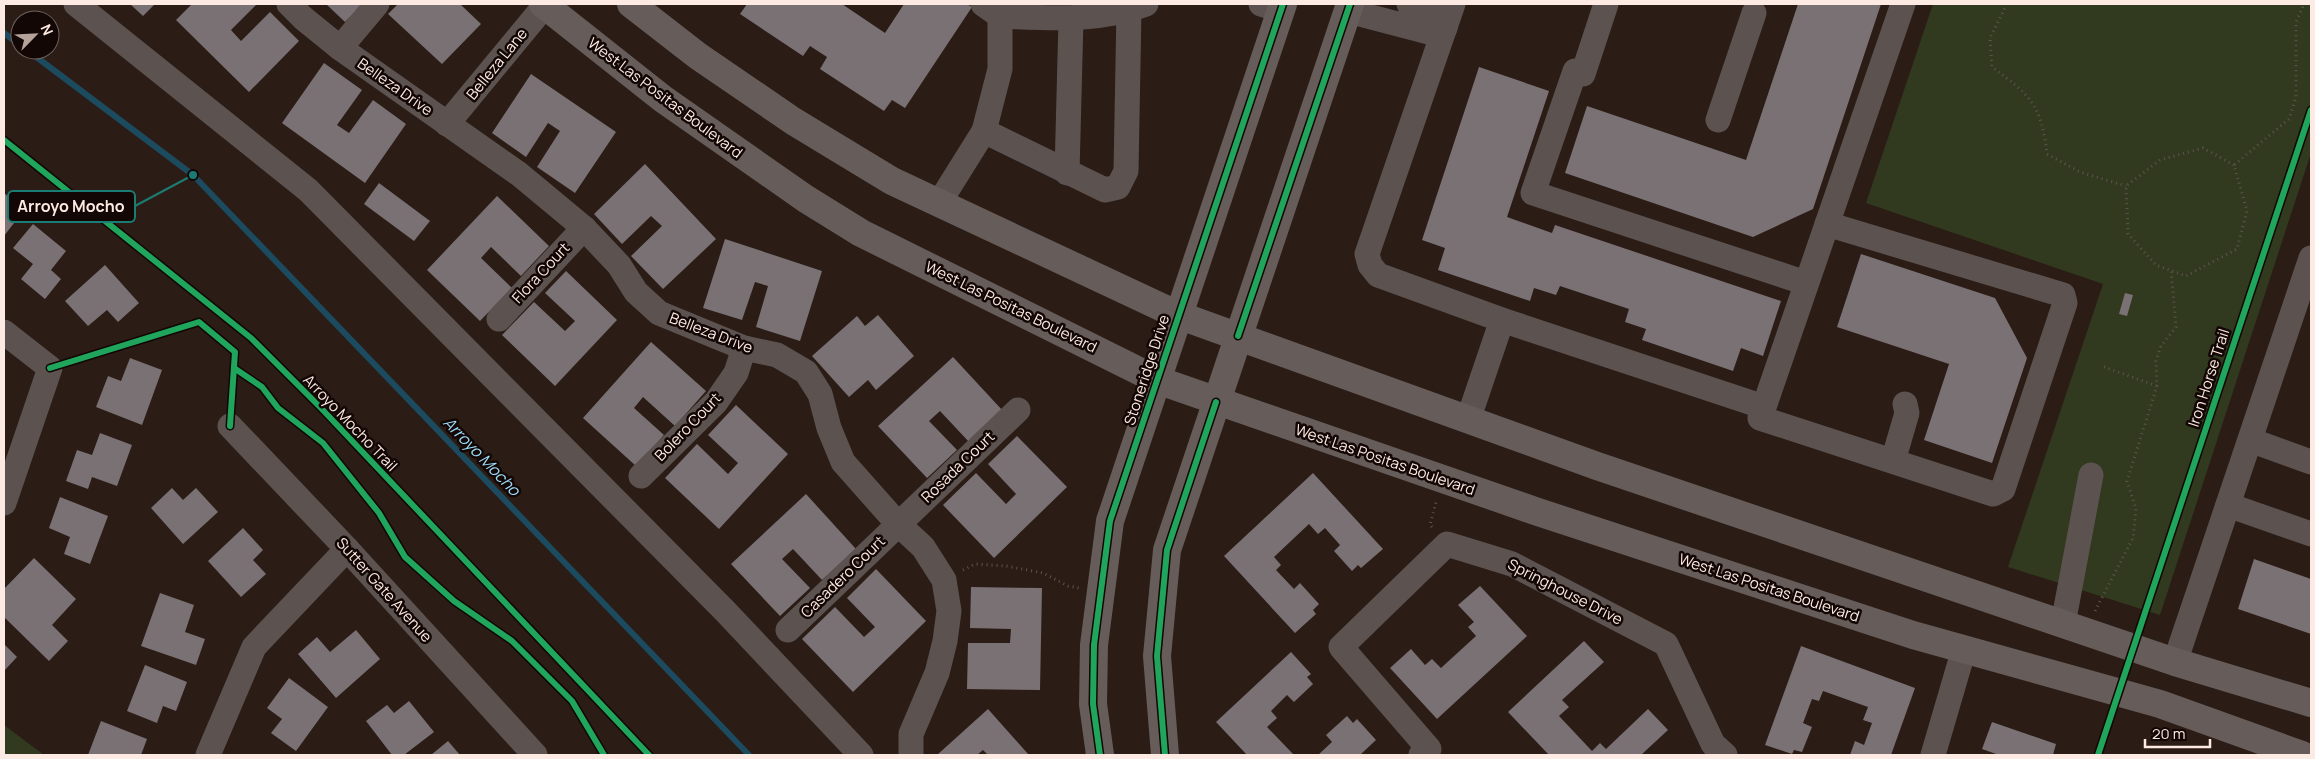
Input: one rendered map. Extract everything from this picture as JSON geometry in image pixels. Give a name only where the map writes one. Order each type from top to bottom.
[{"type":"main road","name":"West Las Positas Boulevard","points":[[544,4],[662,100],[814,204],[861,233],[1157,380],[1443,480],[1912,635],[2160,704],[2302,755]]},
{"type":"main road","points":[[631,4],[698,56],[793,121],[892,181],[1178,315],[1468,420],[2074,628],[2175,662],[2311,703]]},
{"type":"main road","name":"Stoneridge Drive","points":[[1100,755],[1094,704],[1094,645],[1110,521],[1178,315],[1275,6]]},
{"type":"main road","points":[[1165,755],[1157,656],[1166,550],[1347,6]]},
{"type":"street","points":[[76,4],[308,190],[725,611],[861,755]]},
{"type":"street","name":"Belleza Drive","points":[[289,4],[302,18],[340,48],[519,174],[584,228],[619,265],[636,292],[659,313],[744,348],[777,355],[806,372],[820,394],[829,428],[843,462],[898,524],[923,547],[944,580],[948,611],[945,641],[937,672],[911,734],[911,755]]},
{"type":"street","points":[[340,48],[377,4]]},
{"type":"street","name":"Belleza Lane","points":[[448,124],[544,4]]},
{"type":"street","points":[[1409,4],[1440,13],[1445,28]]},
{"type":"street","points":[[1453,4],[1367,254],[1370,265],[1378,275],[1502,320],[1764,407],[1903,4]]},
{"type":"street","points":[[1606,4],[1533,193],[1806,283]]},
{"type":"street","points":[[1347,6],[1432,34],[1445,28]]},
{"type":"street","points":[[939,203],[984,131],[1000,69],[992,10],[1071,19],[1138,7],[1126,171],[1118,187],[1105,190],[984,131]]},
{"type":"street","points":[[1718,120],[1754,13]]},
{"type":"street","points":[[1067,173],[1071,19]]},
{"type":"street","points":[[1760,418],[1994,494],[2003,489],[2065,302],[2063,294],[1827,224]]},
{"type":"street","name":"Flora Court","points":[[498,319],[584,228]]},
{"type":"street","points":[[2175,662],[2250,440],[2303,312],[2311,258]]},
{"type":"street","points":[[1468,420],[1502,320]]},
{"type":"street","points":[[4,332],[50,368],[4,503]]},
{"type":"street","name":"Bolero Court","points":[[641,476],[716,402],[736,373],[744,348]]},
{"type":"street","points":[[1893,461],[1907,413],[1905,404]]},
{"type":"street","name":"Rosada Court","points":[[898,524],[1018,410]]},
{"type":"street","name":"Sutter Gate Avenue","points":[[230,426],[347,549],[534,755]]},
{"type":"street","points":[[2250,440],[2311,462]]},
{"type":"street","points":[[2074,628],[2091,475]]},
{"type":"street","points":[[2228,505],[2311,534]]},
{"type":"street","name":"Casadero Court","points":[[788,630],[898,524]]},
{"type":"street","points":[[1421,755],[1429,749],[1341,647],[1447,544]]},
{"type":"street","name":"Springhouse Drive","points":[[1447,544],[1512,564],[1666,644],[1713,744],[1725,755]]},
{"type":"street","points":[[208,755],[254,647],[347,549]]},
{"type":"street","points":[[1933,755],[1964,649]]},
{"type":"path","points":[[2007,4],[1990,38],[1992,66],[2016,85],[2035,105],[2044,130],[2047,154],[2080,172],[2126,186]]},
{"type":"path","points":[[2234,165],[2288,119],[2296,97],[2296,22],[2304,4]]},
{"type":"path","points":[[2203,148],[2234,165],[2247,211],[2237,249],[2186,276],[2156,265],[2128,234],[2126,186],[2160,160],[2203,148]]},
{"type":"path","points":[[2074,628],[2112,576],[2133,538],[2136,509],[2126,481],[2157,386],[2156,361],[2161,346],[2176,327],[2171,269]]},
{"type":"path","points":[[2104,367],[2157,386]]},
{"type":"path","points":[[1443,480],[1430,525],[1447,544]]},
{"type":"path","points":[[944,580],[975,564],[1006,566],[1043,573],[1068,586],[1101,592]]},
{"type":"green space","points":[[1933,4],[2311,4],[2311,153],[2160,615],[2008,567],[2103,284],[1866,203]]},
{"type":"green space","points":[[4,725],[44,755],[4,755]]},
{"type":"building","points":[[130,4],[155,4],[143,16]]},
{"type":"building","points":[[192,4],[257,4],[231,30],[241,41],[270,12],[299,41],[249,92],[176,20]]},
{"type":"building","points":[[326,4],[363,4],[345,22]]},
{"type":"building","points":[[398,4],[460,4],[481,24],[442,64],[388,14]]},
{"type":"building","points":[[747,4],[842,4],[885,33],[904,4],[967,4],[972,7],[905,108],[892,100],[884,111],[820,69],[827,57],[810,46],[803,56],[740,14]]},
{"type":"building","points":[[1798,4],[1881,4],[1813,209],[1753,237],[1565,173],[1587,106],[1746,160]]},
{"type":"building","points":[[324,63],[362,90],[337,125],[349,133],[373,100],[406,124],[365,183],[282,123]]},
{"type":"building","points":[[1479,67],[1549,91],[1507,217],[1552,233],[1555,225],[1781,301],[1763,356],[1741,348],[1733,371],[1642,340],[1646,329],[1625,322],[1629,309],[1560,286],[1556,295],[1534,288],[1530,301],[1438,270],[1445,248],[1422,240]]},
{"type":"building","points":[[531,74],[616,132],[575,193],[537,167],[560,131],[548,123],[526,157],[492,133]]},
{"type":"building","points":[[645,164],[716,239],[663,289],[631,256],[662,226],[651,216],[622,244],[594,214]]},
{"type":"building","points":[[379,183],[430,221],[414,241],[364,204]]},
{"type":"building","points":[[4,193],[24,210],[4,236]]},
{"type":"building","points":[[497,196],[549,246],[521,276],[491,247],[481,258],[512,288],[480,321],[427,270]]},
{"type":"building","points":[[33,224],[66,251],[51,270],[61,279],[45,299],[21,279],[33,264],[13,248]]},
{"type":"building","points":[[725,239],[822,271],[800,341],[756,327],[768,286],[755,282],[742,320],[703,308]]},
{"type":"building","points":[[1861,254],[1995,298],[2027,358],[1992,463],[1924,440],[1949,364],[1837,327]]},
{"type":"building","points":[[105,265],[139,303],[118,322],[107,310],[88,326],[65,301]]},
{"type":"building","points":[[566,271],[617,320],[555,386],[502,335],[534,302],[565,331],[575,321],[545,293]]},
{"type":"building","points":[[2125,293],[2133,295],[2127,316],[2119,314]]},
{"type":"building","points":[[878,315],[914,356],[876,390],[868,380],[849,397],[812,356],[857,316],[865,326]]},
{"type":"building","points":[[651,342],[706,391],[675,426],[643,397],[634,408],[664,435],[636,466],[583,418]]},
{"type":"building","points":[[953,357],[1003,411],[969,442],[940,411],[929,421],[957,450],[927,478],[878,426]]},
{"type":"building","points":[[130,358],[162,370],[142,425],[96,407],[108,376],[121,381]]},
{"type":"building","points":[[736,405],[788,454],[719,529],[665,478],[697,444],[728,474],[738,463],[708,435]]},
{"type":"building","points":[[100,433],[132,445],[117,486],[92,477],[88,489],[66,481],[77,450],[92,455]]},
{"type":"building","points":[[1017,436],[1067,487],[994,558],[943,505],[976,473],[1006,504],[1016,494],[988,464]]},
{"type":"building","points":[[1313,473],[1383,549],[1361,568],[1358,565],[1352,571],[1334,551],[1340,545],[1325,528],[1318,534],[1309,524],[1274,557],[1281,565],[1276,570],[1294,589],[1300,583],[1319,604],[1313,610],[1316,614],[1295,633],[1224,556]]},
{"type":"building","points":[[172,488],[183,500],[196,488],[218,512],[183,544],[151,508]]},
{"type":"building","points":[[806,494],[856,549],[822,580],[793,549],[782,559],[810,588],[780,616],[731,564]]},
{"type":"building","points":[[60,497],[108,516],[90,564],[64,554],[70,537],[49,528]]},
{"type":"building","points":[[243,528],[263,550],[253,560],[266,574],[241,597],[208,561]]},
{"type":"building","points":[[34,558],[76,599],[52,625],[68,641],[49,661],[4,617],[4,589]]},
{"type":"building","points":[[2254,559],[2311,579],[2311,634],[2238,609]]},
{"type":"building","points":[[876,569],[926,621],[853,692],[802,639],[835,607],[864,637],[875,627],[847,598]]},
{"type":"building","points":[[1480,586],[1527,636],[1437,719],[1390,668],[1411,649],[1425,665],[1432,659],[1441,668],[1476,636],[1468,627],[1474,622],[1458,605]]},
{"type":"building","points":[[971,587],[1042,588],[1040,690],[967,689],[968,643],[1010,643],[1011,629],[970,628]]},
{"type":"building","points":[[160,593],[194,605],[185,632],[205,639],[196,665],[141,646]]},
{"type":"building","points":[[356,630],[380,659],[336,698],[298,654],[317,637],[330,652]]},
{"type":"building","points":[[1584,641],[1604,662],[1562,700],[1569,707],[1559,716],[1592,751],[1600,743],[1606,749],[1648,709],[1668,730],[1641,755],[1549,755],[1508,712]]},
{"type":"building","points":[[4,644],[17,657],[4,671]]},
{"type":"building","points":[[1801,646],[1915,688],[1891,755],[1850,755],[1855,741],[1864,745],[1872,723],[1863,720],[1868,707],[1823,691],[1819,701],[1812,699],[1803,723],[1812,727],[1802,752],[1794,750],[1792,754],[1765,745]]},
{"type":"building","points":[[1291,652],[1311,674],[1307,677],[1313,684],[1294,702],[1287,695],[1271,711],[1277,718],[1267,727],[1294,755],[1247,755],[1216,722]]},
{"type":"building","points":[[145,665],[187,682],[176,711],[163,706],[157,723],[127,711]]},
{"type":"building","points":[[289,678],[328,707],[296,751],[271,733],[282,719],[267,708]]},
{"type":"building","points":[[409,701],[434,732],[404,755],[392,755],[366,721],[387,705],[394,713]]},
{"type":"building","points":[[988,709],[1029,755],[988,755],[983,750],[977,755],[937,755]]},
{"type":"building","points":[[1347,716],[1353,723],[1357,719],[1376,740],[1360,755],[1318,755],[1332,742],[1326,735]]},
{"type":"building","points":[[101,721],[147,739],[141,755],[88,755]]},
{"type":"building","points":[[1992,722],[2056,744],[2053,755],[1999,755],[1982,749]]},
{"type":"building","points":[[448,741],[460,755],[431,755]]},
{"type":"waterway","name":"Arroyo Mocho","points":[[4,33],[10,38]]},
{"type":"waterway","name":"Arroyo Mocho","points":[[40,60],[193,175],[749,755]]},
{"type":"cycle path","points":[[1100,755],[1093,704],[1094,645],[1110,521],[1283,4]]},
{"type":"cycle path","points":[[1238,336],[1350,4]]},
{"type":"cycle path","name":"Iron Horse Trail","points":[[2098,755],[2311,110]]},
{"type":"cycle path","name":"Arroyo Mocho Trail","points":[[4,140],[251,338],[320,407],[649,755]]},
{"type":"cycle path","points":[[50,368],[199,322],[235,352],[230,426]]},
{"type":"cycle path","points":[[234,368],[262,387],[278,408],[323,443],[379,513],[405,557],[454,601],[512,641],[572,701],[604,755]]},
{"type":"cycle path","points":[[1165,755],[1157,656],[1167,550],[1216,402]]},
{"type":"place","name":"Arroyo Mocho","points":[[193,175]]}]
